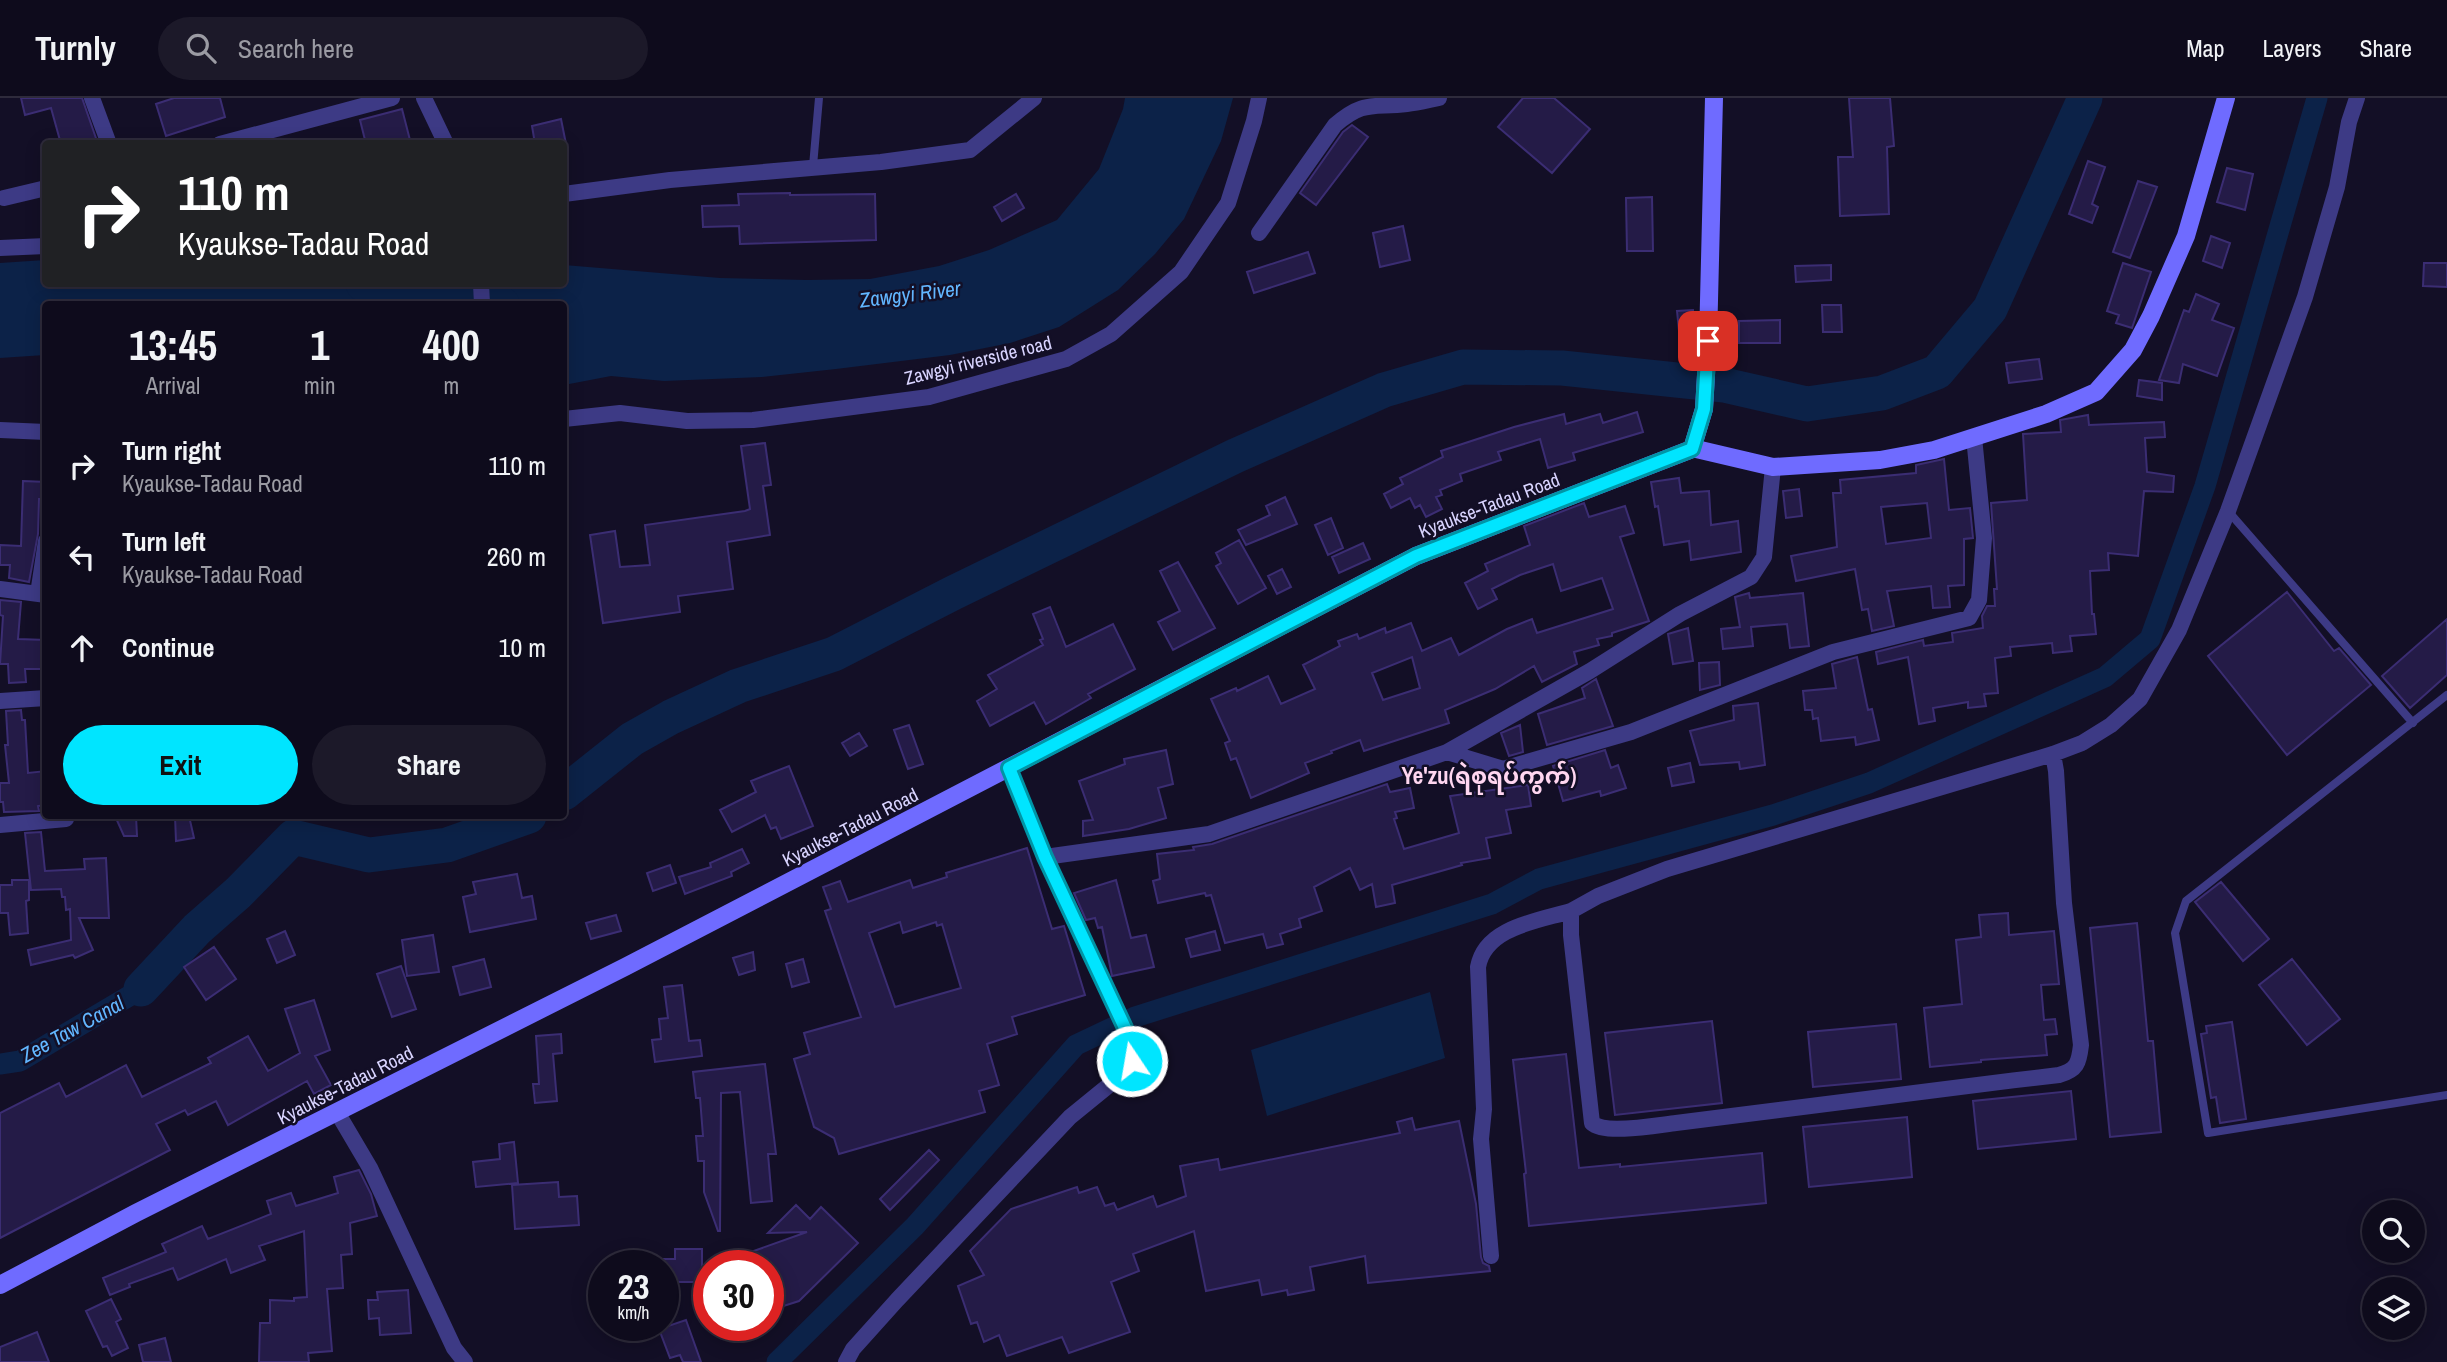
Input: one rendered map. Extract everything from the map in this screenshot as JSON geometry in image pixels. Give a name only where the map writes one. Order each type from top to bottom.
[{"type":"main road","points":[[1714,98],[1704,409],[1692,448],[1773,467],[1880,460],[1934,450],[2046,414],[2095,392],[2133,350],[2151,316],[2186,236],[2225,98]]},
{"type":"main road","name":"Kyaukse-Tadau Road","points":[[0,1286],[136,1213],[1009,768],[1416,556],[1692,448]]},
{"type":"street","points":[[92,98],[108,140]]},
{"type":"street","points":[[235,140],[392,98]]},
{"type":"street","points":[[425,98],[444,140]]},
{"type":"street","points":[[567,194],[670,180],[881,162],[970,150],[1034,98]]},
{"type":"street","name":"Zawgyi riverside road","points":[[567,419],[620,413],[687,421],[753,420],[929,397],[1066,359],[1111,334],[1181,272],[1228,203],[1259,98]]},
{"type":"street","points":[[1259,233],[1335,125],[1348,114],[1373,105],[1406,104],[1439,98]]},
{"type":"street","points":[[1491,1256],[1481,1139],[1485,1109],[1478,967],[1480,958],[1493,940],[1507,930],[1571,911],[1598,896],[1667,869],[2053,754],[2081,743],[2111,725],[2140,699],[2179,630],[2228,511],[2305,297],[2337,187],[2349,122],[2357,98]]},
{"type":"street","points":[[1,195],[42,189]]},
{"type":"street","points":[[0,248],[42,246]]},
{"type":"street","points":[[0,430],[42,432]]},
{"type":"street","points":[[1447,752],[1503,769],[1631,732],[1833,652],[1969,618],[1979,600],[1984,538],[1974,437]]},
{"type":"street","points":[[1045,857],[1209,834],[1447,752],[1590,671],[1680,614],[1751,577],[1764,557],[1773,467]]},
{"type":"street","points":[[0,589],[42,594]]},
{"type":"street","points":[[0,701],[42,698]]},
{"type":"street","points":[[1571,911],[1571,935],[1587,1088],[1592,1123],[1598,1128],[1657,1125],[2068,1073],[2076,1068],[2080,1061],[2081,1045],[2064,903],[2053,754]]},
{"type":"street","points":[[846,1362],[853,1349],[897,1300],[1070,1116],[1124,1073],[1132,1061],[1133,1045],[1045,857],[1009,768]]},
{"type":"street","points":[[0,825],[66,819]]},
{"type":"street","points":[[337,1112],[370,1168],[454,1348],[465,1362]]},
{"type":"lane","points":[[813,166],[819,98]]},
{"type":"lane","points":[[2228,511],[2413,723]]},
{"type":"lane","points":[[2447,695],[2186,901],[2175,933],[2208,1133],[2447,1095]]},
{"type":"water","points":[[1125,98],[1233,98],[1221,141],[1184,219],[1155,254],[1118,290],[1059,327],[1010,343],[950,355],[762,377],[664,381],[611,376],[567,384],[567,301],[473,301],[472,287],[567,287],[567,265],[720,278],[807,280],[870,279],[939,266],[989,250],[1057,220],[1099,169]]},
{"type":"water","points":[[42,260],[42,287],[455,287],[456,301],[42,301],[42,355],[0,358],[0,263]]},
{"type":"water","points":[[1430,992],[1445,1058],[1267,1116],[1251,1050]]},
{"type":"building","points":[[21,98],[82,98],[97,140],[60,140],[51,108],[25,115]]},
{"type":"building","points":[[174,98],[220,98],[225,117],[166,136],[156,104]]},
{"type":"building","points":[[1523,98],[1554,98],[1590,129],[1552,173],[1498,127]]},
{"type":"building","points":[[1849,98],[1890,98],[1894,146],[1887,147],[1889,214],[1840,216],[1838,157],[1853,157]]},
{"type":"building","points":[[402,109],[410,140],[365,140],[360,120]]},
{"type":"building","points":[[561,119],[565,140],[534,140],[532,126]]},
{"type":"building","points":[[1352,125],[1368,137],[1316,205],[1300,193],[1343,132]]},
{"type":"building","points":[[2088,161],[2105,167],[2092,204],[2098,207],[2092,223],[2069,214]]},
{"type":"building","points":[[2227,168],[2253,174],[2245,210],[2217,202]]},
{"type":"building","points":[[2138,181],[2157,187],[2130,258],[2113,252]]},
{"type":"building","points":[[738,194],[875,194],[876,240],[740,244],[739,226],[703,227],[702,206],[739,205]]},
{"type":"building","points":[[1016,194],[1024,208],[1002,221],[994,207]]},
{"type":"building","points":[[1652,197],[1653,251],[1627,251],[1626,198]]},
{"type":"building","points":[[1403,226],[1410,260],[1380,267],[1373,233]]},
{"type":"building","points":[[2211,236],[2230,243],[2222,268],[2203,261]]},
{"type":"building","points":[[1308,252],[1315,273],[1254,293],[1247,272]]},
{"type":"building","points":[[2123,263],[2151,272],[2132,328],[2116,323],[2119,315],[2107,311]]},
{"type":"building","points":[[2424,263],[2447,263],[2447,287],[2423,286]]},
{"type":"building","points":[[1831,265],[1831,280],[1796,282],[1795,266]]},
{"type":"building","points":[[2196,294],[2219,304],[2212,320],[2234,328],[2217,376],[2183,364],[2179,383],[2159,380],[2184,310],[2189,312]]},
{"type":"building","points":[[1822,305],[1841,305],[1842,332],[1823,332]]},
{"type":"building","points":[[1693,310],[1696,340],[1680,341],[1677,311]]},
{"type":"building","points":[[1780,320],[1780,343],[1739,343],[1739,321]]},
{"type":"building","points":[[2039,359],[2042,379],[2009,383],[2006,363]]},
{"type":"building","points":[[2139,380],[2162,383],[2162,400],[2137,396]]},
{"type":"building","points":[[1637,412],[1643,432],[1573,453],[1575,460],[1548,468],[1540,439],[1498,452],[1501,460],[1460,474],[1462,481],[1440,490],[1442,495],[1436,497],[1442,509],[1426,517],[1420,505],[1415,508],[1410,498],[1391,508],[1384,494],[1403,484],[1400,478],[1443,457],[1441,451],[1514,427],[1564,414],[1566,424],[1600,414],[1603,423]]},
{"type":"building","points":[[2088,415],[2089,425],[2164,422],[2165,437],[2145,438],[2147,472],[2174,476],[2173,492],[2144,491],[2138,556],[2108,553],[2109,570],[2090,571],[2096,634],[2070,636],[2072,651],[2053,653],[2052,643],[2010,647],[2011,656],[1995,658],[1998,693],[1984,694],[1986,706],[1968,708],[1968,702],[1933,708],[1935,721],[1919,724],[1908,657],[1878,664],[1876,652],[1923,640],[1924,646],[1953,642],[1952,633],[1983,628],[1982,616],[1987,606],[1995,606],[1994,589],[1997,589],[1991,503],[2027,500],[2023,434],[2061,432],[2060,420]]},
{"type":"building","points":[[765,443],[771,485],[763,486],[770,535],[727,542],[733,589],[678,596],[680,612],[603,623],[590,535],[615,531],[620,567],[650,565],[645,525],[750,509],[741,446]]},
{"type":"building","points":[[1944,459],[1949,510],[1970,508],[1973,538],[1964,539],[1964,585],[1948,586],[1950,607],[1933,608],[1931,586],[1887,591],[1894,626],[1872,631],[1868,609],[1862,610],[1855,569],[1796,581],[1791,556],[1837,547],[1833,493],[1841,493],[1840,480],[1916,473],[1916,465]],"holes":[[[1927,503],[1931,538],[1886,544],[1881,507]]]},
{"type":"building","points":[[1679,478],[1681,493],[1709,491],[1711,525],[1738,521],[1741,552],[1691,560],[1689,541],[1664,545],[1651,482]]},
{"type":"building","points":[[23,481],[42,482],[38,534],[29,582],[9,578],[10,565],[0,565],[0,545],[21,546]]},
{"type":"building","points":[[1799,489],[1802,516],[1786,518],[1783,491]]},
{"type":"building","points":[[1285,497],[1297,524],[1246,545],[1238,530],[1270,515],[1266,506]]},
{"type":"building","points":[[1584,503],[1589,517],[1625,506],[1634,533],[1620,537],[1649,621],[1597,639],[1599,645],[1574,652],[1577,664],[1542,682],[1534,666],[1495,689],[1445,710],[1449,723],[1364,751],[1360,740],[1305,763],[1309,773],[1251,798],[1236,758],[1231,760],[1225,743],[1230,741],[1211,699],[1236,688],[1237,691],[1268,676],[1281,704],[1315,689],[1303,665],[1340,646],[1338,641],[1357,634],[1359,639],[1385,628],[1386,633],[1411,623],[1422,651],[1451,638],[1459,655],[1532,619],[1537,633],[1613,609],[1602,578],[1561,591],[1553,564],[1520,575],[1492,589],[1497,599],[1478,609],[1465,583],[1488,571],[1485,564],[1530,545],[1524,526]],"holes":[[[1412,657],[1420,688],[1383,700],[1372,673]]]},
{"type":"building","points":[[1331,518],[1343,548],[1328,555],[1315,525]]},
{"type":"building","points":[[1239,540],[1266,588],[1238,604],[1216,566],[1221,563],[1216,553]]},
{"type":"building","points":[[1363,543],[1370,559],[1339,573],[1332,557]]},
{"type":"building","points":[[1178,562],[1215,628],[1173,650],[1158,622],[1180,611],[1160,571]]},
{"type":"building","points":[[1282,569],[1291,587],[1277,594],[1268,576]]},
{"type":"building","points":[[2287,592],[2334,651],[2339,648],[2371,685],[2287,755],[2208,656]]},
{"type":"building","points":[[1749,593],[1750,598],[1803,593],[1809,646],[1790,648],[1787,624],[1751,627],[1753,646],[1723,649],[1721,629],[1740,627],[1735,597]]},
{"type":"building","points":[[0,600],[21,602],[18,639],[42,640],[42,669],[25,669],[26,682],[9,683],[8,664],[0,664],[3,616],[0,615]]},
{"type":"building","points":[[1050,607],[1066,647],[1113,624],[1135,669],[1088,694],[1091,698],[1046,724],[1034,702],[990,726],[977,701],[997,689],[988,675],[1043,645],[1033,614]]},
{"type":"building","points":[[2447,619],[2447,675],[2410,708],[2382,676]]},
{"type":"building","points":[[1688,628],[1693,661],[1673,664],[1668,634]]},
{"type":"building","points":[[1857,657],[1868,710],[1872,709],[1879,740],[1856,745],[1855,737],[1821,741],[1818,718],[1813,719],[1812,710],[1805,710],[1803,691],[1836,688],[1832,664]]},
{"type":"building","points":[[1719,662],[1720,685],[1700,690],[1699,663]]},
{"type":"building","points":[[1596,679],[1613,726],[1547,745],[1538,714],[1585,698],[1582,688]]},
{"type":"building","points":[[1758,703],[1765,765],[1740,769],[1739,762],[1700,765],[1690,731],[1734,720],[1733,706]]},
{"type":"building","points":[[21,710],[22,720],[25,720],[28,773],[42,771],[42,806],[38,806],[39,811],[4,812],[3,802],[0,802],[0,783],[9,783],[5,745],[8,745],[6,711]]},
{"type":"building","points":[[909,725],[923,764],[908,769],[894,730]]},
{"type":"building","points":[[1520,725],[1523,752],[1509,756],[1501,733]]},
{"type":"building","points":[[859,733],[867,746],[850,756],[842,743]]},
{"type":"building","points":[[1166,750],[1173,784],[1158,788],[1166,818],[1129,829],[1083,836],[1083,821],[1093,820],[1079,781],[1125,764],[1124,759]]},
{"type":"building","points":[[1605,750],[1611,768],[1618,765],[1626,788],[1601,796],[1600,791],[1563,801],[1553,766]]},
{"type":"building","points":[[1690,763],[1694,782],[1672,786],[1668,768]]},
{"type":"building","points":[[789,766],[813,826],[781,839],[776,827],[771,829],[765,815],[732,832],[720,810],[756,792],[751,781]]},
{"type":"building","points":[[1387,784],[1390,792],[1410,788],[1414,808],[1395,812],[1397,818],[1394,819],[1404,849],[1459,833],[1450,796],[1528,785],[1531,806],[1506,810],[1511,833],[1486,838],[1490,858],[1461,863],[1462,865],[1392,885],[1395,903],[1376,907],[1372,884],[1360,890],[1350,868],[1314,887],[1322,911],[1299,919],[1301,927],[1280,934],[1283,944],[1267,948],[1263,934],[1225,943],[1211,895],[1206,896],[1205,893],[1158,903],[1153,881],[1160,879],[1157,854],[1194,850],[1193,847],[1212,844]]},
{"type":"building","points":[[116,819],[136,819],[137,836],[124,836]]},
{"type":"building","points":[[175,819],[190,819],[194,838],[176,841]]},
{"type":"building","points":[[41,832],[45,871],[85,869],[84,859],[106,858],[109,918],[79,918],[93,950],[75,958],[73,955],[31,965],[28,950],[71,940],[70,909],[66,910],[61,889],[31,890],[25,833]]},
{"type":"building","points":[[1027,848],[1052,929],[1064,926],[1085,995],[1012,1017],[1017,1034],[987,1044],[999,1085],[979,1091],[985,1112],[839,1154],[834,1138],[814,1127],[794,1059],[810,1054],[804,1033],[861,1017],[825,911],[831,909],[823,887],[840,881],[848,902],[910,880],[913,888],[947,877],[946,873]],"holes":[[[900,922],[903,933],[936,922],[937,926],[942,924],[961,988],[895,1007],[869,933]]]},
{"type":"building","points":[[742,849],[749,863],[731,872],[732,876],[685,894],[679,877],[711,867],[710,863]]},
{"type":"building","points":[[670,865],[676,883],[653,891],[647,873]]},
{"type":"building","points":[[517,874],[522,898],[532,896],[536,919],[470,932],[463,897],[476,894],[473,882]]},
{"type":"building","points":[[12,880],[29,880],[29,900],[26,901],[28,933],[10,935],[8,913],[0,913],[0,885],[12,885]]},
{"type":"building","points":[[1116,880],[1131,938],[1146,935],[1154,967],[1112,976],[1102,927],[1098,928],[1095,918],[1086,920],[1074,893]]},
{"type":"building","points":[[2221,882],[2269,939],[2243,961],[2195,902]]},
{"type":"building","points":[[2008,913],[2009,935],[2054,931],[2059,984],[2041,985],[2044,1020],[2055,1019],[2057,1034],[2045,1035],[2047,1055],[1930,1067],[1924,1008],[1962,1004],[1956,940],[1981,937],[1979,915]]},
{"type":"building","points":[[616,915],[621,931],[591,939],[586,923]]},
{"type":"building","points":[[2137,923],[2148,1041],[2153,1041],[2161,1132],[2110,1137],[2090,928]]},
{"type":"building","points":[[285,931],[295,955],[277,963],[267,939]]},
{"type":"building","points":[[1215,931],[1220,950],[1191,957],[1186,939]]},
{"type":"building","points":[[433,935],[439,972],[407,976],[402,940]]},
{"type":"building","points":[[214,947],[236,979],[206,1000],[184,967]]},
{"type":"building","points":[[753,952],[755,970],[739,975],[733,958]]},
{"type":"building","points":[[484,959],[491,987],[460,995],[453,967]]},
{"type":"building","points":[[803,959],[809,982],[792,987],[786,964]]},
{"type":"building","points":[[2292,959],[2340,1019],[2307,1045],[2259,985]]},
{"type":"building","points":[[401,966],[416,1009],[392,1017],[377,974]]},
{"type":"building","points":[[682,985],[689,1041],[700,1040],[702,1056],[655,1062],[652,1040],[661,1039],[659,1019],[668,1018],[664,987]]},
{"type":"building","points":[[314,1000],[330,1050],[315,1056],[331,1085],[314,1094],[307,1081],[228,1125],[216,1101],[188,1115],[185,1110],[156,1124],[170,1150],[0,1238],[0,1113],[59,1083],[66,1097],[126,1065],[142,1097],[211,1063],[208,1058],[248,1036],[268,1071],[300,1053],[285,1009]]},
{"type":"building","points":[[1712,1021],[1722,1103],[1615,1115],[1605,1033]]},
{"type":"building","points":[[2232,1022],[2246,1119],[2220,1123],[2216,1097],[2211,1098],[2201,1034],[2207,1033],[2206,1026]]},
{"type":"building","points":[[1896,1024],[1901,1079],[1813,1087],[1808,1032]]},
{"type":"building","points":[[561,1034],[562,1053],[553,1054],[557,1101],[535,1103],[533,1084],[539,1084],[536,1036]]},
{"type":"building","points":[[1566,1054],[1579,1168],[1620,1164],[1620,1167],[1762,1153],[1766,1203],[1529,1226],[1513,1060]]},
{"type":"building","points":[[765,1064],[776,1154],[768,1154],[772,1201],[751,1203],[740,1092],[721,1093],[718,1231],[704,1192],[704,1161],[698,1161],[696,1136],[703,1136],[700,1098],[696,1098],[693,1072]]},
{"type":"building","points":[[2071,1091],[2076,1139],[1978,1149],[1973,1101]]},
{"type":"building","points":[[1907,1117],[1912,1177],[1809,1187],[1803,1127]]},
{"type":"building","points":[[1412,1118],[1415,1130],[1459,1121],[1476,1204],[1481,1257],[1490,1271],[1368,1283],[1365,1256],[1310,1267],[1314,1290],[1288,1295],[1287,1290],[1262,1295],[1259,1280],[1206,1291],[1194,1231],[1133,1254],[1139,1271],[1111,1282],[1130,1332],[1069,1353],[1062,1337],[1007,1356],[999,1335],[984,1342],[977,1322],[971,1324],[958,1286],[984,1275],[970,1251],[1011,1209],[1077,1187],[1079,1193],[1097,1187],[1105,1206],[1114,1203],[1117,1210],[1153,1196],[1157,1207],[1186,1196],[1180,1166],[1218,1159],[1220,1170],[1400,1133],[1397,1122]]},
{"type":"building","points":[[514,1142],[518,1183],[476,1187],[473,1162],[500,1159],[499,1144]]},
{"type":"building","points":[[929,1150],[939,1160],[890,1210],[880,1199]]},
{"type":"building","points":[[359,1170],[371,1194],[377,1216],[350,1223],[352,1254],[341,1255],[343,1288],[327,1289],[332,1351],[308,1353],[309,1362],[259,1362],[260,1323],[270,1323],[270,1300],[294,1301],[294,1298],[307,1297],[304,1231],[259,1246],[265,1260],[231,1273],[226,1259],[178,1280],[173,1268],[129,1284],[130,1287],[110,1295],[103,1278],[166,1252],[162,1244],[202,1226],[208,1239],[271,1214],[267,1201],[291,1193],[296,1206],[338,1193],[334,1177]]},
{"type":"building","points":[[558,1182],[559,1197],[577,1196],[579,1225],[515,1229],[512,1185]]},
{"type":"building","points":[[796,1205],[810,1219],[821,1207],[858,1243],[799,1301],[784,1306],[784,1250],[756,1250],[807,1232],[768,1233]]},
{"type":"building","points":[[702,1249],[693,1250],[693,1282],[679,1282],[679,1250],[675,1250]]},
{"type":"building","points":[[408,1290],[411,1333],[380,1335],[379,1318],[369,1319],[368,1300],[378,1300],[377,1292]]},
{"type":"building","points":[[111,1299],[121,1319],[116,1322],[128,1348],[112,1356],[107,1346],[103,1347],[86,1311]]},
{"type":"building","points":[[686,1320],[701,1362],[683,1362],[680,1355],[670,1358],[664,1341],[679,1341],[679,1322]]},
{"type":"building","points":[[37,1332],[49,1362],[0,1362],[0,1347]]},
{"type":"building","points":[[165,1338],[171,1362],[143,1362],[139,1345]]},
{"type":"waterway","points":[[567,791],[632,739],[671,717],[738,686],[834,654],[1235,456],[1384,390],[1463,367],[1562,368],[1724,385],[1807,404],[1882,393],[1937,372],[1990,309],[2085,98]]},
{"type":"waterway","points":[[777,1362],[915,1226],[1076,1045],[1135,1017],[1492,904],[1539,879],[1773,815],[1869,783],[2105,677],[2150,639],[2205,486],[2317,98]]},
{"type":"waterway","name":"Zawgyi River","points":[[400,287],[473,293],[494,301]]},
{"type":"waterway","points":[[141,989],[197,929],[238,893],[293,837],[369,855],[447,845],[521,819]]},
{"type":"waterway","name":"Zee Taw Canal","points":[[0,1064],[20,1061],[141,989]]},
{"type":"district","name":"Ye'zu(ရဲစုရပ်ကွက်)","points":[[1489,775]]},
{"type":"route","points":[[1132,1061],[1133,1045],[1045,857],[1009,768],[1416,556],[1692,449],[1704,409],[1708,341]]}]
